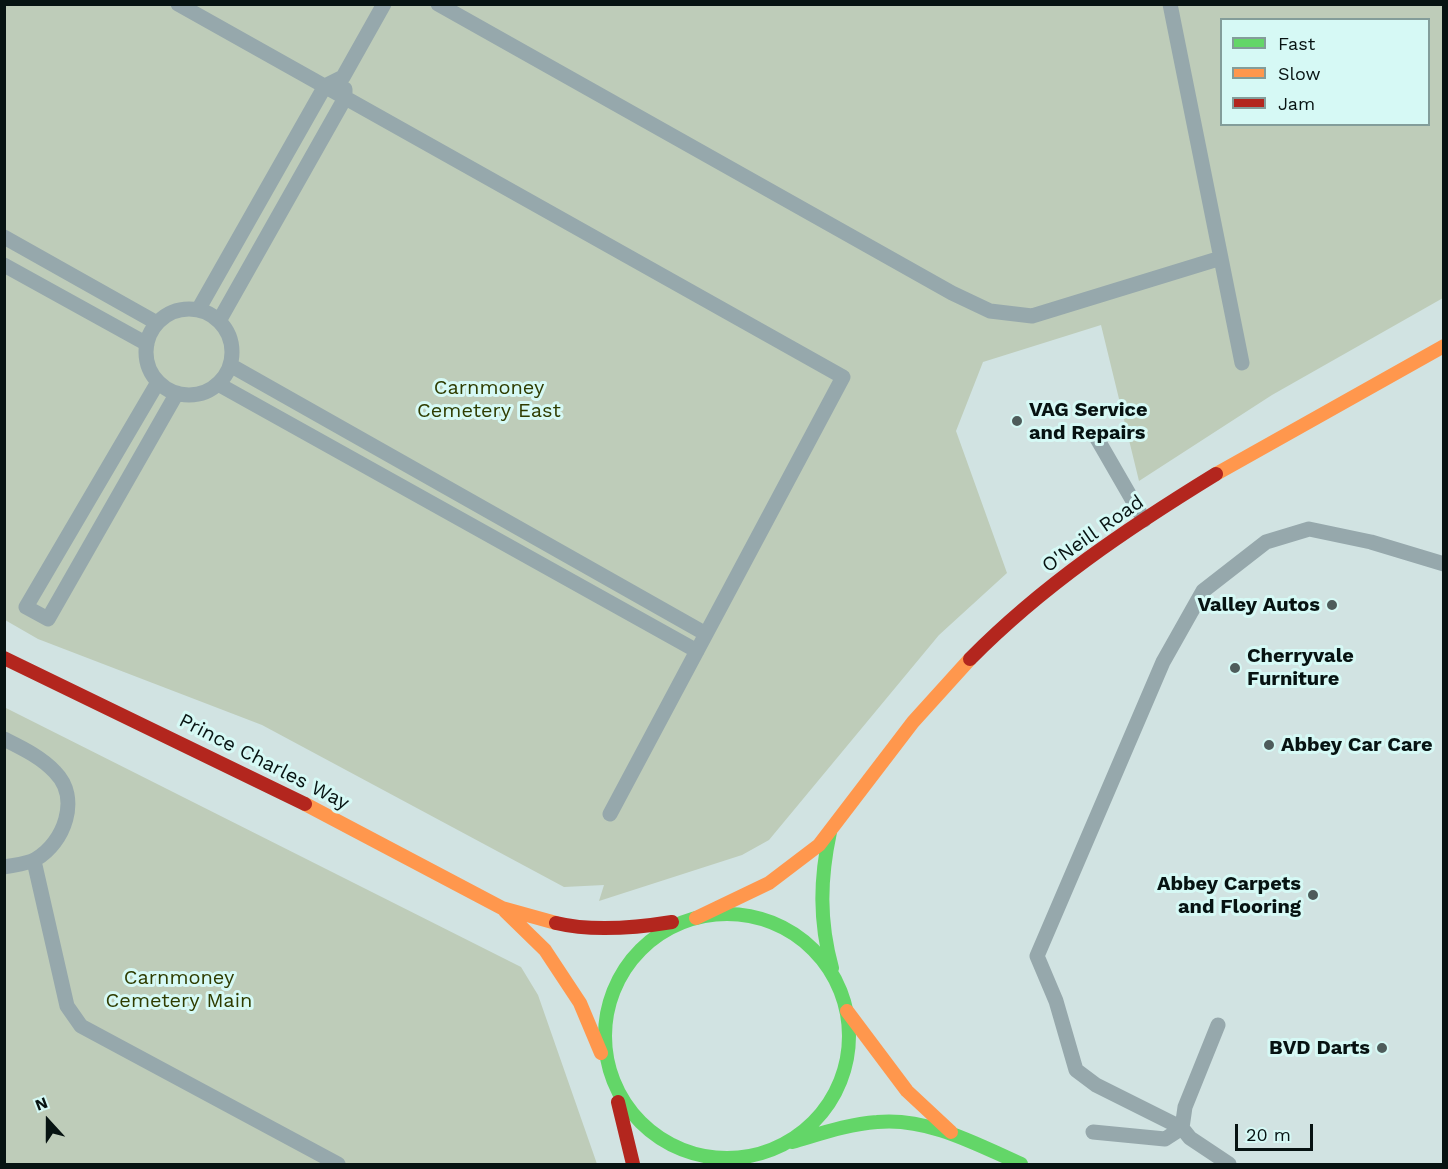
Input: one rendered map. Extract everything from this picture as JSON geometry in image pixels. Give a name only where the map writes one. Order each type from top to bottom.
[{"type":"main road","name":"O'Neill Road","points":[[694,918],[740,900],[808,855],[830,832],[916,718],[965,664],[1017,614],[1073,569],[1144,520],[1222,471],[1443,346]]},
{"type":"main road","name":"Prince Charles Way","points":[[4,658],[285,793],[502,908],[569,926],[632,928],[694,918]]},
{"type":"main road","name":"O'Neill Road","points":[[830,832],[819,885],[820,922],[835,979]]},
{"type":"main road","name":"Prince Charles Way","points":[[502,908],[545,950],[574,994],[611,1078]]},
{"type":"main road","points":[[633,1164],[605,1048],[605,1020],[612,993],[625,968],[643,946],[658,935],[694,918],[723,914],[741,915],[776,924],[800,938],[820,956],[835,979],[846,1009],[849,1036],[847,1054],[837,1088],[817,1118],[804,1130],[781,1145],[741,1164]]},
{"type":"main road","points":[[846,1009],[898,1083],[926,1112],[955,1136]]},
{"type":"main road","points":[[611,1078],[624,1103],[641,1124],[679,1148],[713,1157],[740,1157],[766,1152]]},
{"type":"main road","points":[[781,1145],[830,1131],[888,1121],[955,1136],[1021,1164]]},
{"type":"lane","points":[[178,4],[843,377],[610,814]]},
{"type":"lane","points":[[198,310],[325,86],[343,77],[384,4]]},
{"type":"lane","points":[[438,4],[952,293],[990,311],[1032,316],[1221,258]]},
{"type":"lane","points":[[1170,4],[1242,363]]},
{"type":"lane","points":[[219,321],[345,98],[343,77]]},
{"type":"lane","points":[[4,237],[157,323]]},
{"type":"lane","points":[[19,273],[31,252]]},
{"type":"lane","points":[[4,265],[147,344]]},
{"type":"lane","points":[[181,310],[198,310],[219,321],[232,345],[230,365],[218,384],[196,395],[177,393],[158,382],[150,371],[146,358],[147,344],[157,323],[181,310]]},
{"type":"lane","points":[[230,365],[706,634]]},
{"type":"lane","points":[[158,382],[26,607],[48,619],[177,393]]},
{"type":"lane","points":[[218,384],[697,651]]},
{"type":"lane","points":[[1095,435],[1144,520]]},
{"type":"lane","points":[[1229,1164],[1190,1138],[1182,1128],[1096,1085],[1076,1070],[1056,1001],[1037,956],[1163,662],[1203,591],[1266,542],[1309,529],[1371,542],[1443,564]]},
{"type":"lane","points":[[4,739],[32,753],[56,772],[67,790],[68,809],[53,847],[34,861],[4,867]]},
{"type":"lane","points":[[34,861],[68,1006],[81,1026],[338,1164]]},
{"type":"lane","points":[[1182,1128],[1182,1115],[1218,1025]]},
{"type":"lane","points":[[1093,1132],[1165,1139],[1182,1128]]},
{"type":"green space","name":"Carnmoney Cemetery East","points":[[5,5],[1443,5],[1443,298],[1272,395],[1139,481],[1101,325],[983,362],[956,431],[1007,573],[939,635],[769,840],[742,855],[599,901],[604,885],[564,887],[262,725],[38,639],[5,620]]},
{"type":"green space","name":"Carnmoney Cemetery Main","points":[[4,707],[521,967],[538,995],[597,1164],[5,1164]]},
{"type":"traffic: fast","points":[[830,832],[824,866],[822,900],[825,934],[832,968]]},
{"type":"traffic: fast","points":[[727,914],[774,923],[795,935],[813,950],[828,968],[840,989],[849,1036],[840,1083],[828,1104],[813,1122],[795,1137],[774,1149],[727,1158],[680,1149],[659,1137],[641,1122],[626,1104],[614,1083],[605,1036],[614,989],[626,968],[641,950],[659,935],[680,923],[727,914]]},
{"type":"traffic: fast","points":[[792,1142],[855,1125],[896,1122],[933,1128],[951,1134],[1021,1164]]},
{"type":"traffic: slow","points":[[1216,474],[1444,346]]},
{"type":"traffic: slow","points":[[696,918],[769,883],[819,845],[913,722],[970,659]]},
{"type":"traffic: slow","points":[[305,804],[502,908],[556,923]]},
{"type":"traffic: slow","points":[[505,911],[545,950],[580,1003],[601,1053]]},
{"type":"traffic: slow","points":[[847,1011],[907,1091],[951,1132]]},
{"type":"traffic: jam","points":[[970,659],[1027,606],[1087,559],[1216,474]]},
{"type":"traffic: jam","points":[[4,658],[305,804]]},
{"type":"traffic: jam","points":[[556,923],[614,928],[672,922]]},
{"type":"traffic: jam","points":[[618,1102],[633,1164]]},
{"type":"place","name":"VAG Service and Repairs","points":[[1017,421]]},
{"type":"place","name":"Valley Autos","points":[[1332,605]]},
{"type":"place","name":"Cherryvale Furniture","points":[[1235,668]]},
{"type":"place","name":"Abbey Car Care","points":[[1269,745]]},
{"type":"place","name":"Abbey Carpets and Flooring","points":[[1313,895]]},
{"type":"place","name":"BVD Darts","points":[[1382,1048]]}]
